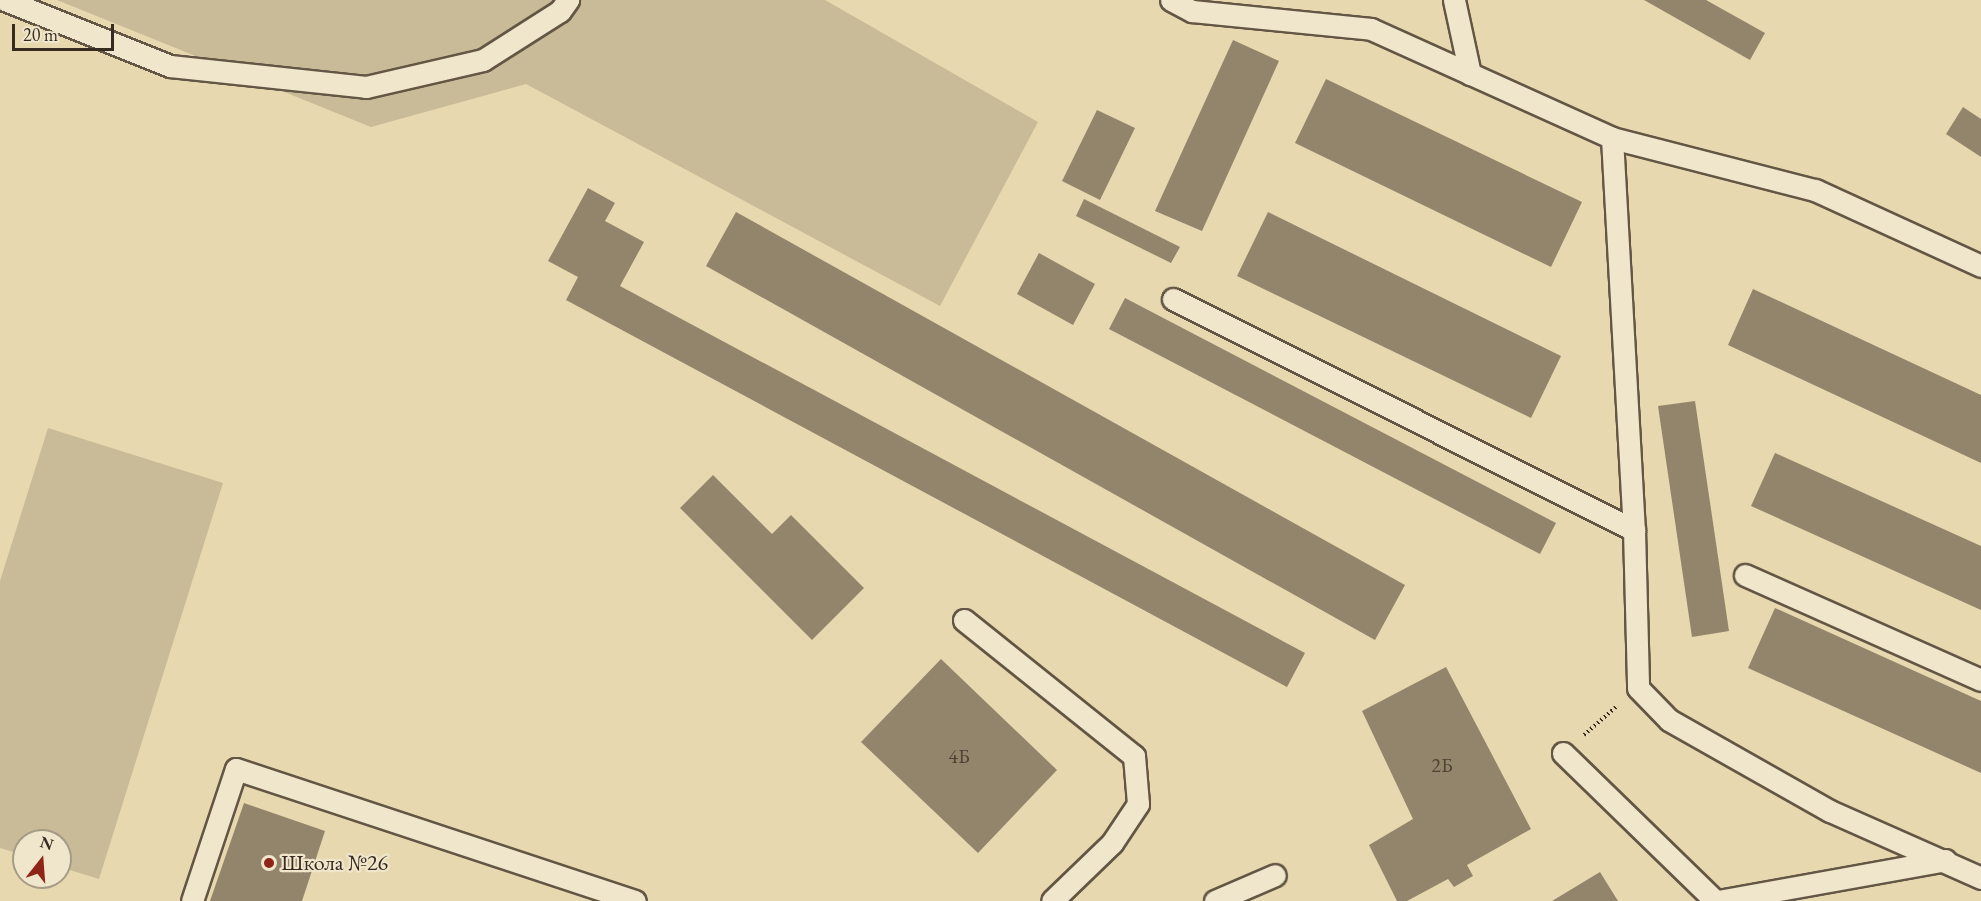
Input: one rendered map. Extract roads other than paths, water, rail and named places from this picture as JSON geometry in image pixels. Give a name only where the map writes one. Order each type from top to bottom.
[{"type":"lane","points":[[5,0],[170,66],[366,87],[483,60],[560,11],[568,0]]},
{"type":"lane","points":[[1171,0],[1192,10],[1371,29],[1612,138],[1815,190],[1981,266]]},
{"type":"lane","points":[[1454,0],[1470,74]]},
{"type":"lane","points":[[1612,138],[1634,530],[1638,688],[1669,720],[1810,799],[1981,878]]},
{"type":"lane","points":[[1173,299],[1634,530]]},
{"type":"lane","points":[[1745,575],[1981,680]]},
{"type":"lane","points":[[964,620],[1134,756],[1138,804],[1112,843],[1052,901]]},
{"type":"lane","points":[[1563,753],[1716,901],[1945,860]]},
{"type":"lane","points":[[192,901],[236,769],[634,901]]},
{"type":"lane","points":[[1215,901],[1275,875]]},
{"type":"place","name":"Школа №26","points":[[269,863]]}]
